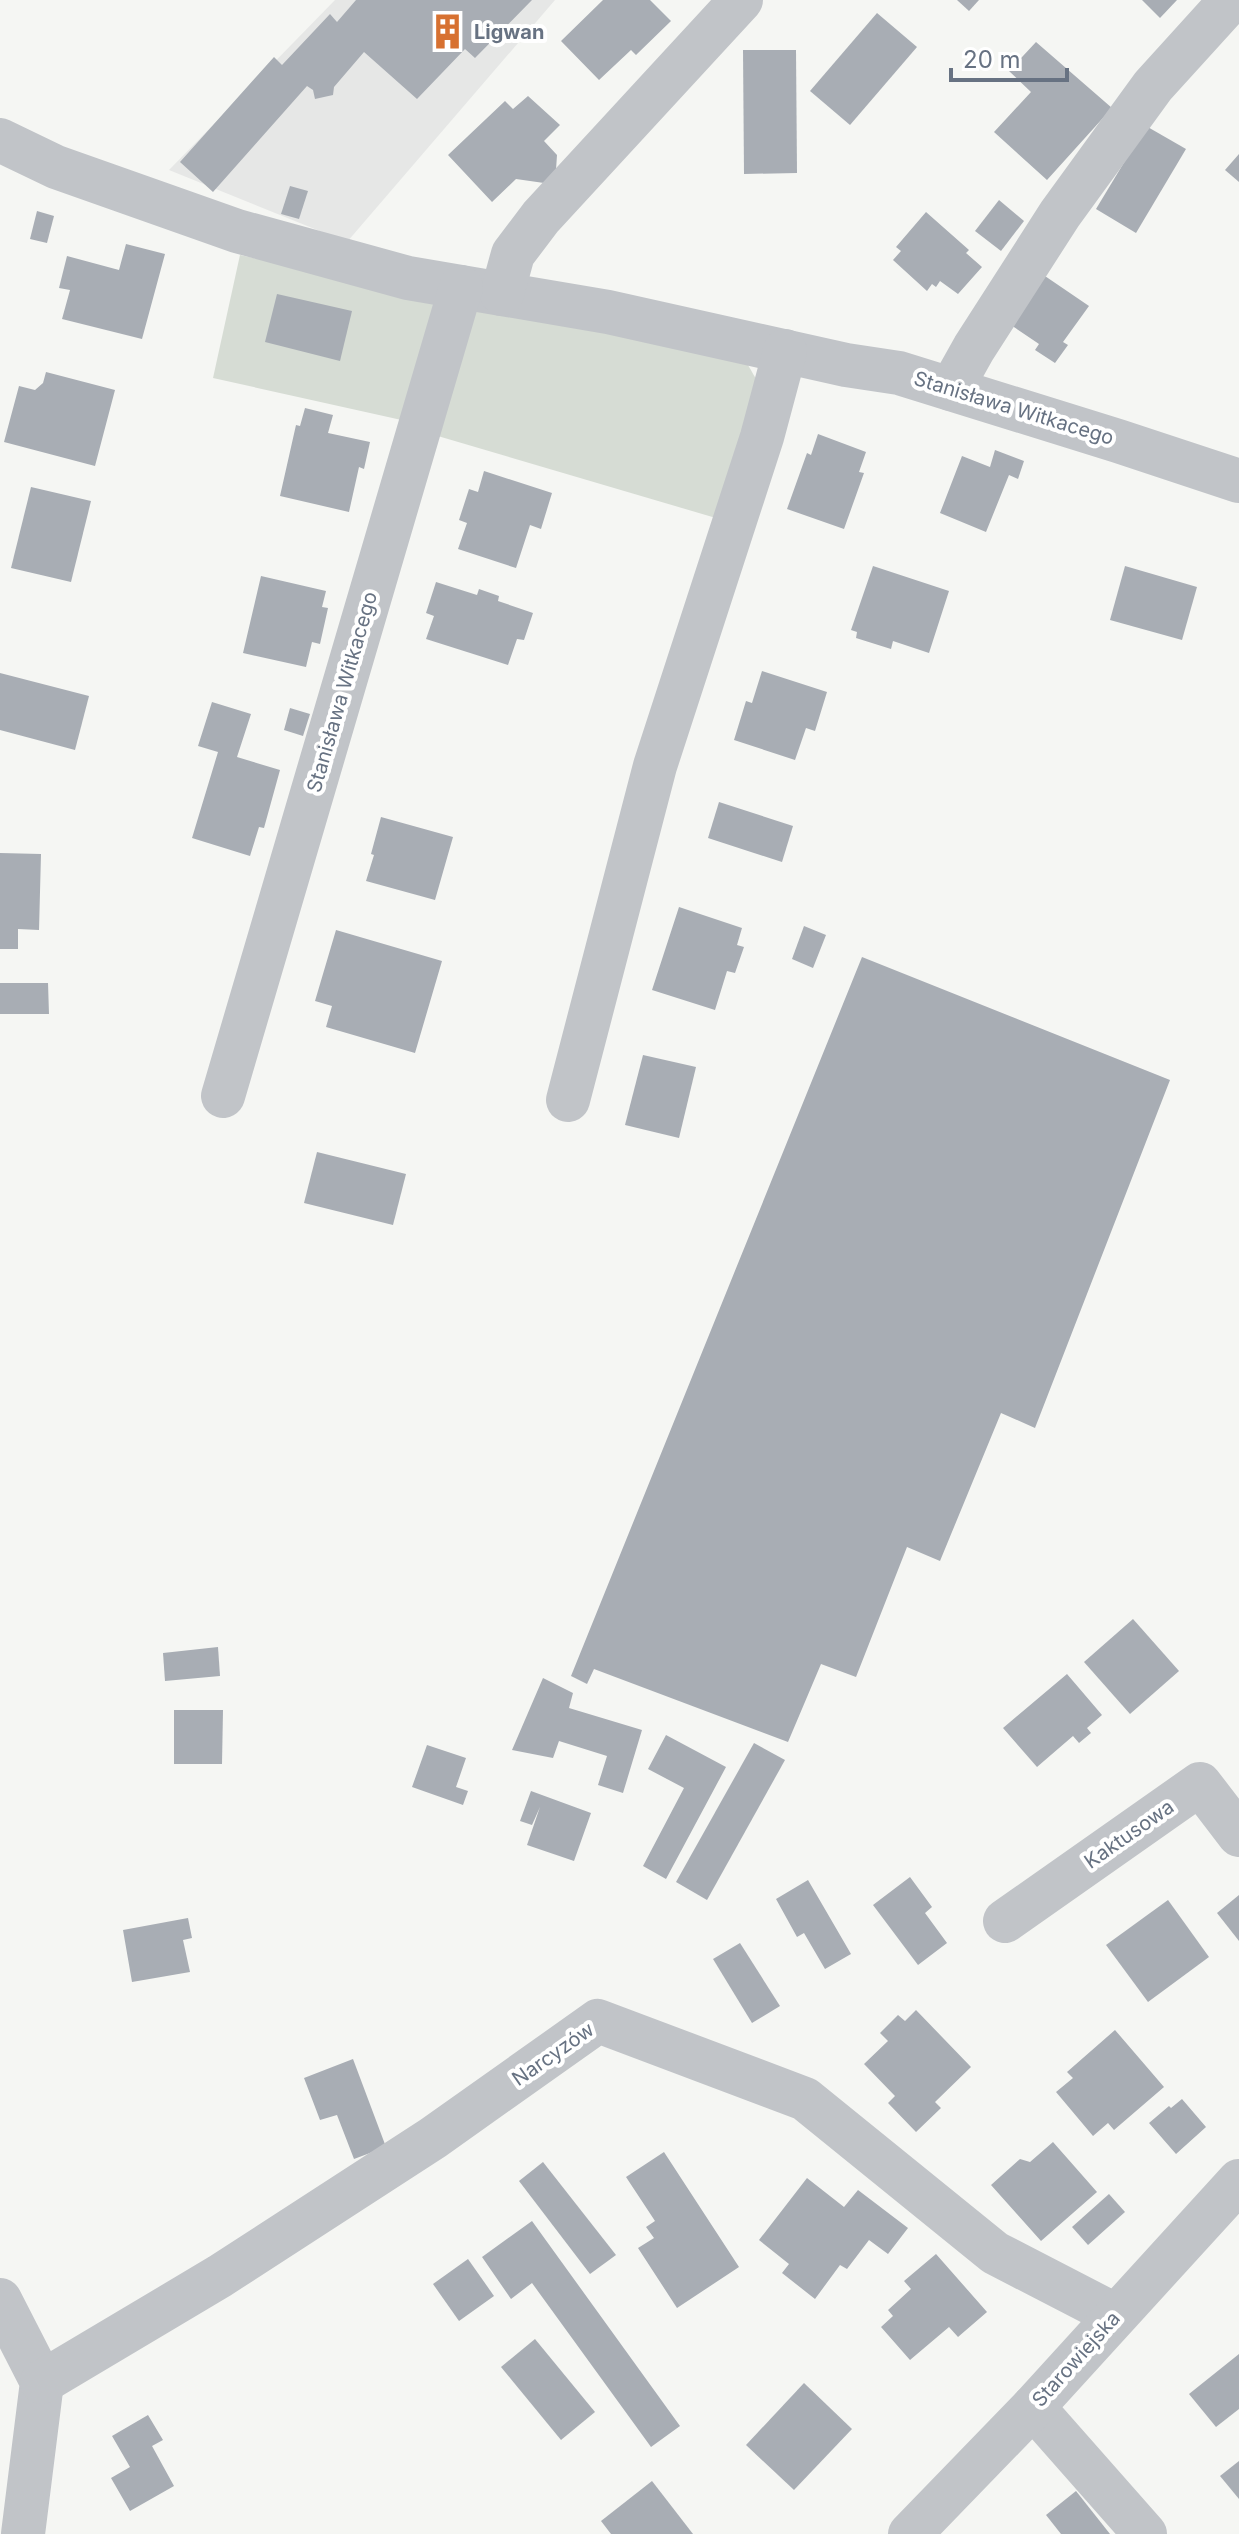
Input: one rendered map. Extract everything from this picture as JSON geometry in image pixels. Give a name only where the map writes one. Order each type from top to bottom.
[{"type":"street","points":[[481,290],[541,217],[741,0]]},
{"type":"street","points":[[951,389],[1060,214],[1153,86],[1231,0]]},
{"type":"street","name":"Stanisława Witkacego","points":[[0,140],[56,167],[237,231],[408,278],[608,312],[846,365],[899,373],[1239,481]]},
{"type":"street","name":"Stanisława Witkacego","points":[[223,1096],[481,290]]},
{"type":"street","points":[[568,1100],[655,766],[762,437],[785,351]]},
{"type":"street","name":"Kaktusowa","points":[[1005,1921],[1200,1784],[1239,1835]]},
{"type":"street","name":"Narcyzów","points":[[42,2382],[220,2276],[419,2146],[598,2021],[805,2099],[995,2253],[1115,2315]]},
{"type":"street","name":"Starowiejska","points":[[910,2534],[1033,2407],[1239,2181]]},
{"type":"street","points":[[0,2300],[42,2382],[23,2534]]},
{"type":"street","points":[[1033,2407],[1145,2534]]},
{"type":"shaded area","points":[[335,0],[555,0],[347,242],[169,170]]},
{"type":"shaded area","points":[[240,255],[431,297],[441,310],[406,421],[213,378]]},
{"type":"shaded area","points":[[474,310],[622,331],[748,365],[756,379],[726,521],[431,434]]},
{"type":"building","points":[[356,0],[532,0],[475,58],[465,49],[417,99],[364,52],[334,87],[333,95],[315,99],[313,90],[307,86],[213,192],[180,162],[274,57],[282,65],[330,14],[337,22]]},
{"type":"building","points":[[603,0],[650,0],[671,21],[636,55],[631,50],[599,80],[561,41]]},
{"type":"building","points":[[957,0],[979,0],[969,11]]},
{"type":"building","points":[[1142,0],[1177,0],[1160,18]]},
{"type":"building","points":[[877,13],[917,47],[850,125],[810,91]]},
{"type":"building","points":[[1036,42],[1112,108],[1047,180],[994,132],[1031,92],[1009,71]]},
{"type":"building","points":[[743,50],[796,50],[797,173],[744,174]]},
{"type":"building","points":[[528,96],[560,125],[544,141],[557,155],[556,170],[544,183],[516,179],[492,202],[448,155],[505,101],[513,109]]},
{"type":"building","points":[[1146,126],[1186,149],[1136,233],[1096,209]]},
{"type":"building","points":[[1239,154],[1239,182],[1225,170]]},
{"type":"building","points":[[290,186],[308,191],[299,219],[281,214]]},
{"type":"building","points":[[999,200],[1024,221],[1001,251],[975,231]]},
{"type":"building","points":[[37,211],[54,216],[47,243],[30,239]]},
{"type":"building","points":[[926,212],[969,250],[966,253],[982,267],[958,294],[940,281],[936,287],[932,284],[927,291],[893,260],[901,251],[896,247]]},
{"type":"building","points":[[126,244],[165,254],[142,339],[62,319],[70,290],[59,288],[67,256],[119,270]]},
{"type":"building","points":[[1042,274],[1089,306],[1063,342],[1068,345],[1055,363],[1035,350],[1039,344],[1008,323]]},
{"type":"building","points":[[277,294],[352,311],[340,361],[265,342]]},
{"type":"building","points":[[46,372],[115,390],[95,466],[4,442],[19,386],[35,390],[43,383]]},
{"type":"building","points":[[305,408],[333,415],[328,433],[370,442],[364,469],[359,467],[349,512],[280,496],[296,425],[300,426]]},
{"type":"building","points":[[818,434],[866,452],[859,472],[864,473],[844,529],[787,509],[807,453],[811,455]]},
{"type":"building","points":[[995,450],[1024,461],[1018,479],[1009,475],[986,532],[940,513],[962,456],[990,467]]},
{"type":"building","points":[[484,471],[552,493],[541,529],[530,525],[516,568],[458,549],[467,523],[459,520],[469,489],[478,492]]},
{"type":"building","points":[[31,487],[91,501],[71,582],[11,568]]},
{"type":"building","points":[[873,566],[949,591],[929,653],[893,641],[891,649],[856,638],[857,632],[851,630]]},
{"type":"building","points":[[1125,566],[1197,587],[1182,640],[1110,620]]},
{"type":"building","points":[[261,576],[326,591],[322,607],[328,608],[320,644],[312,642],[306,667],[243,653]]},
{"type":"building","points":[[436,582],[477,595],[479,589],[499,596],[498,601],[533,613],[524,640],[517,639],[508,665],[426,639],[434,616],[426,613]]},
{"type":"building","points":[[762,671],[827,692],[815,731],[806,728],[795,760],[734,740],[746,701],[752,703]]},
{"type":"building","points":[[0,673],[89,696],[75,750],[0,730]]},
{"type":"building","points":[[212,702],[251,714],[237,757],[280,770],[264,828],[259,827],[250,856],[192,838],[218,752],[198,746]]},
{"type":"building","points":[[290,708],[310,714],[303,736],[284,730]]},
{"type":"building","points":[[719,802],[793,826],[782,862],[708,838]]},
{"type":"building","points":[[381,817],[453,837],[435,900],[366,881]]},
{"type":"building","points":[[0,853],[41,854],[39,930],[18,929],[18,949],[0,949]]},
{"type":"building","points":[[679,907],[742,928],[737,945],[744,947],[735,973],[727,971],[715,1010],[652,990]]},
{"type":"building","points":[[804,926],[826,935],[813,968],[792,959]]},
{"type":"building","points":[[336,930],[442,961],[415,1053],[326,1027],[332,1006],[315,1001]]},
{"type":"building","points":[[862,957],[1170,1080],[1035,1428],[1001,1413],[940,1561],[907,1547],[856,1677],[821,1664],[788,1742],[594,1669],[587,1684],[571,1676]]},
{"type":"building","points":[[0,983],[48,983],[49,1014],[0,1014]]},
{"type":"building","points":[[643,1055],[696,1067],[679,1138],[625,1125]]},
{"type":"building","points":[[317,1152],[406,1174],[393,1225],[304,1203]]},
{"type":"building","points":[[1133,1619],[1179,1671],[1130,1714],[1084,1662]]},
{"type":"building","points":[[218,1647],[220,1676],[165,1681],[163,1653]]},
{"type":"building","points":[[1067,1674],[1102,1715],[1087,1728],[1091,1733],[1079,1743],[1073,1736],[1037,1767],[1003,1728]]},
{"type":"building","points":[[543,1678],[573,1693],[569,1708],[642,1730],[623,1793],[598,1785],[607,1756],[559,1741],[553,1758],[512,1750]]},
{"type":"building","points":[[174,1710],[223,1710],[222,1764],[174,1764]]},
{"type":"building","points":[[666,1735],[726,1767],[666,1879],[643,1866],[684,1788],[648,1769]]},
{"type":"building","points":[[754,1743],[785,1760],[707,1900],[676,1882]]},
{"type":"building","points":[[427,1745],[466,1758],[456,1787],[468,1791],[463,1805],[412,1787]]},
{"type":"building","points":[[531,1791],[591,1813],[574,1861],[527,1845],[540,1807],[532,1825],[520,1821]]},
{"type":"building","points":[[910,1877],[932,1907],[925,1913],[947,1943],[918,1965],[873,1905]]},
{"type":"building","points":[[808,1880],[851,1954],[825,1969],[804,1933],[797,1937],[776,1899]]},
{"type":"building","points":[[1239,1895],[1239,1941],[1217,1913]]},
{"type":"building","points":[[1168,1900],[1209,1957],[1148,2002],[1106,1945]]},
{"type":"building","points":[[188,1918],[192,1938],[183,1940],[190,1972],[132,1982],[123,1930]]},
{"type":"building","points":[[740,1943],[780,2006],[752,2023],[713,1959]]},
{"type":"building","points":[[916,2010],[971,2067],[935,2102],[941,2108],[916,2132],[888,2103],[895,2096],[864,2064],[888,2041],[880,2033],[898,2015],[905,2021]]},
{"type":"building","points":[[1115,2030],[1164,2087],[1114,2130],[1108,2123],[1093,2136],[1056,2092],[1073,2078],[1067,2072]]},
{"type":"building","points":[[353,2059],[386,2147],[354,2159],[337,2115],[320,2120],[304,2078]]},
{"type":"building","points":[[1182,2099],[1206,2127],[1176,2154],[1149,2123]]},
{"type":"building","points":[[1053,2142],[1097,2192],[1041,2241],[991,2185],[1020,2159],[1030,2162]]},
{"type":"building","points":[[664,2152],[739,2267],[677,2308],[638,2248],[654,2238],[646,2227],[655,2221],[626,2177]]},
{"type":"building","points":[[543,2162],[616,2255],[590,2274],[519,2181]]},
{"type":"building","points":[[807,2178],[844,2207],[858,2190],[908,2228],[888,2254],[869,2240],[847,2269],[840,2265],[815,2299],[782,2273],[789,2264],[759,2240]]},
{"type":"building","points":[[1109,2194],[1125,2212],[1088,2245],[1072,2227]]},
{"type":"building","points":[[532,2221],[680,2426],[651,2447],[532,2283],[511,2299],[482,2257]]},
{"type":"building","points":[[936,2254],[987,2312],[958,2337],[949,2327],[910,2360],[881,2327],[893,2316],[888,2310],[911,2289],[904,2281]]},
{"type":"building","points":[[468,2259],[494,2296],[459,2321],[433,2284]]},
{"type":"building","points":[[535,2339],[595,2412],[561,2440],[501,2367]]},
{"type":"building","points":[[1239,2354],[1239,2409],[1216,2427],[1189,2394]]},
{"type":"building","points":[[804,2383],[852,2429],[794,2490],[746,2445]]},
{"type":"building","points":[[148,2415],[163,2440],[152,2446],[174,2486],[130,2511],[111,2478],[130,2467],[112,2436]]},
{"type":"building","points":[[1239,2461],[1239,2499],[1220,2476]]},
{"type":"building","points":[[652,2481],[693,2534],[611,2534],[601,2521]]},
{"type":"building","points":[[1076,2491],[1110,2534],[1061,2534],[1046,2515]]},
{"type":"place","name":"Ligwan","points":[[448,32]]}]
